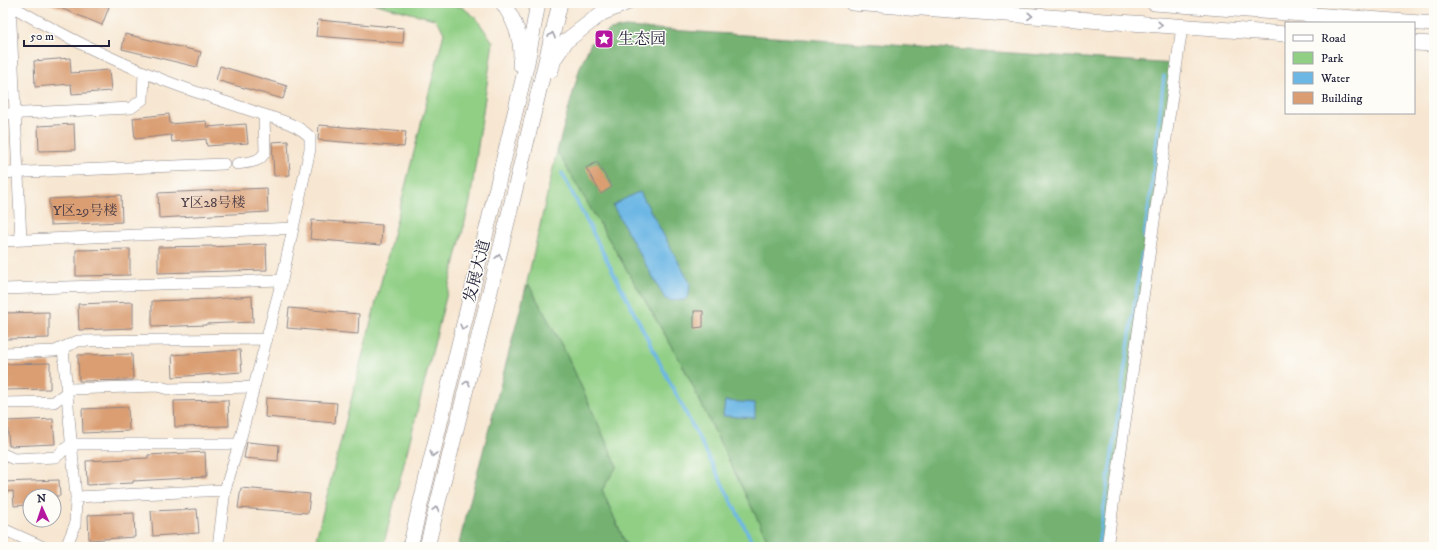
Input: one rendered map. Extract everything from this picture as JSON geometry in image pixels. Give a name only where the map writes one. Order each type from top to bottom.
[{"type":"main road","points":[[495,196],[521,57],[519,36],[513,18],[503,3]]},
{"type":"main road","name":"发展大道","points":[[410,547],[527,63],[538,3]]},
{"type":"main road","name":"发展大道","points":[[426,547],[560,3]]},
{"type":"main road","points":[[512,202],[536,126],[554,59],[566,41],[602,13],[626,3]]},
{"type":"main road","points":[[852,3],[1285,34]]},
{"type":"main road","points":[[1154,3],[1250,7],[1412,22]]},
{"type":"main road","points":[[1229,30],[1232,6]]},
{"type":"main road","points":[[1246,31],[1250,7]]},
{"type":"main road","points":[[1415,22],[1434,24]]},
{"type":"main road","points":[[1415,43],[1434,44]]},
{"type":"street","points":[[21,240],[15,113],[8,45],[9,4],[87,46],[162,80],[304,130],[310,137],[310,149],[282,280],[239,444],[225,490],[218,547]]},
{"type":"street","points":[[1107,547],[1182,27]]},
{"type":"street","points":[[3,114],[131,108],[143,99],[144,72]]},
{"type":"street","points":[[237,164],[258,160],[263,157],[265,152],[264,115]]},
{"type":"street","points":[[3,173],[224,164]]},
{"type":"street","points":[[3,241],[293,228]]},
{"type":"street","points":[[3,289],[282,280]]},
{"type":"street","points":[[3,353],[55,351],[78,341],[267,339]]},
{"type":"street","points":[[63,348],[76,497],[75,525],[66,547]]},
{"type":"street","points":[[3,403],[54,402],[71,389],[157,386],[168,389],[254,388]]},
{"type":"street","points":[[3,454],[14,459],[56,457],[71,444],[239,444]]},
{"type":"street","points":[[76,497],[225,490]]},
{"type":"street","points":[[3,529],[43,547]]},
{"type":"green space","points":[[372,3],[430,3],[462,7],[475,17],[493,42],[470,202],[383,547],[314,547],[444,33],[440,25],[434,19]]},
{"type":"green space","points":[[625,27],[1175,64],[1106,547],[771,547],[681,362],[557,151],[580,67],[591,43],[610,30]]},
{"type":"green space","points":[[557,151],[681,362],[771,547],[627,547],[602,490],[617,466],[567,355],[529,285],[525,291]]},
{"type":"green space","points":[[529,285],[567,355],[617,466],[602,490],[627,547],[458,547],[525,291]]},
{"type":"water","points":[[640,192],[690,283],[689,295],[685,300],[672,301],[665,299],[613,206]]},
{"type":"water","points":[[725,401],[755,403],[755,418],[723,416]]},
{"type":"building","points":[[48,3],[97,3],[109,7],[102,25]]},
{"type":"building","points":[[318,20],[404,28],[403,43],[316,36]]},
{"type":"building","points":[[125,34],[201,52],[197,67],[122,49]]},
{"type":"building","points":[[70,58],[71,73],[109,70],[111,91],[72,94],[71,84],[35,87],[34,61]]},
{"type":"building","points":[[220,66],[287,86],[283,99],[216,80]]},
{"type":"building","points":[[169,114],[170,124],[206,121],[207,127],[246,124],[248,143],[207,146],[206,139],[172,142],[171,135],[135,139],[133,118]]},
{"type":"building","points":[[74,124],[75,150],[39,151],[38,126]]},
{"type":"building","points":[[319,125],[406,132],[404,147],[318,140]]},
{"type":"building","points":[[288,141],[290,175],[274,176],[272,142]]},
{"type":"building","points":[[597,162],[612,187],[601,194],[586,168]]},
{"type":"building","points":[[267,188],[268,212],[159,218],[158,193]]},
{"type":"building","points":[[121,195],[122,222],[50,225],[49,199]]},
{"type":"building","points":[[312,220],[382,225],[381,245],[310,239]]},
{"type":"building","points":[[266,244],[267,270],[158,273],[158,247],[212,247]]},
{"type":"building","points":[[130,249],[130,275],[76,276],[76,250]]},
{"type":"building","points":[[252,296],[253,322],[152,327],[152,301]]},
{"type":"building","points":[[133,302],[133,328],[79,330],[78,304]]},
{"type":"building","points":[[289,308],[359,314],[358,334],[287,328]]},
{"type":"building","points":[[694,311],[703,311],[703,327],[694,328]]},
{"type":"building","points":[[49,312],[49,338],[3,339],[3,313]]},
{"type":"building","points":[[240,350],[242,372],[173,377],[172,355]]},
{"type":"building","points":[[132,354],[133,380],[79,381],[78,355]]},
{"type":"building","points":[[50,363],[50,389],[3,390],[3,364]]},
{"type":"building","points":[[266,398],[337,403],[335,423],[265,417]]},
{"type":"building","points":[[228,400],[229,426],[175,427],[174,401]]},
{"type":"building","points":[[128,407],[129,431],[83,433],[82,409]]},
{"type":"building","points":[[53,419],[55,444],[9,446],[7,421]]},
{"type":"building","points":[[247,442],[279,445],[278,461],[244,458]]},
{"type":"building","points":[[205,452],[206,477],[87,485],[86,461],[148,458],[148,455]]},
{"type":"building","points":[[59,480],[60,488],[22,488],[22,506],[14,506],[13,491],[3,492],[3,482]]},
{"type":"building","points":[[241,488],[310,494],[308,513],[238,508]]},
{"type":"building","points":[[197,509],[199,533],[153,536],[151,511]]},
{"type":"building","points":[[134,513],[135,537],[89,540],[88,515]]},
{"type":"waterway","points":[[1144,237],[1152,184],[1164,76]]},
{"type":"waterway","points":[[562,173],[755,547]]},
{"type":"waterway","points":[[1098,547],[1142,254]]},
{"type":"place","name":"生态园","points":[[604,39]]}]
